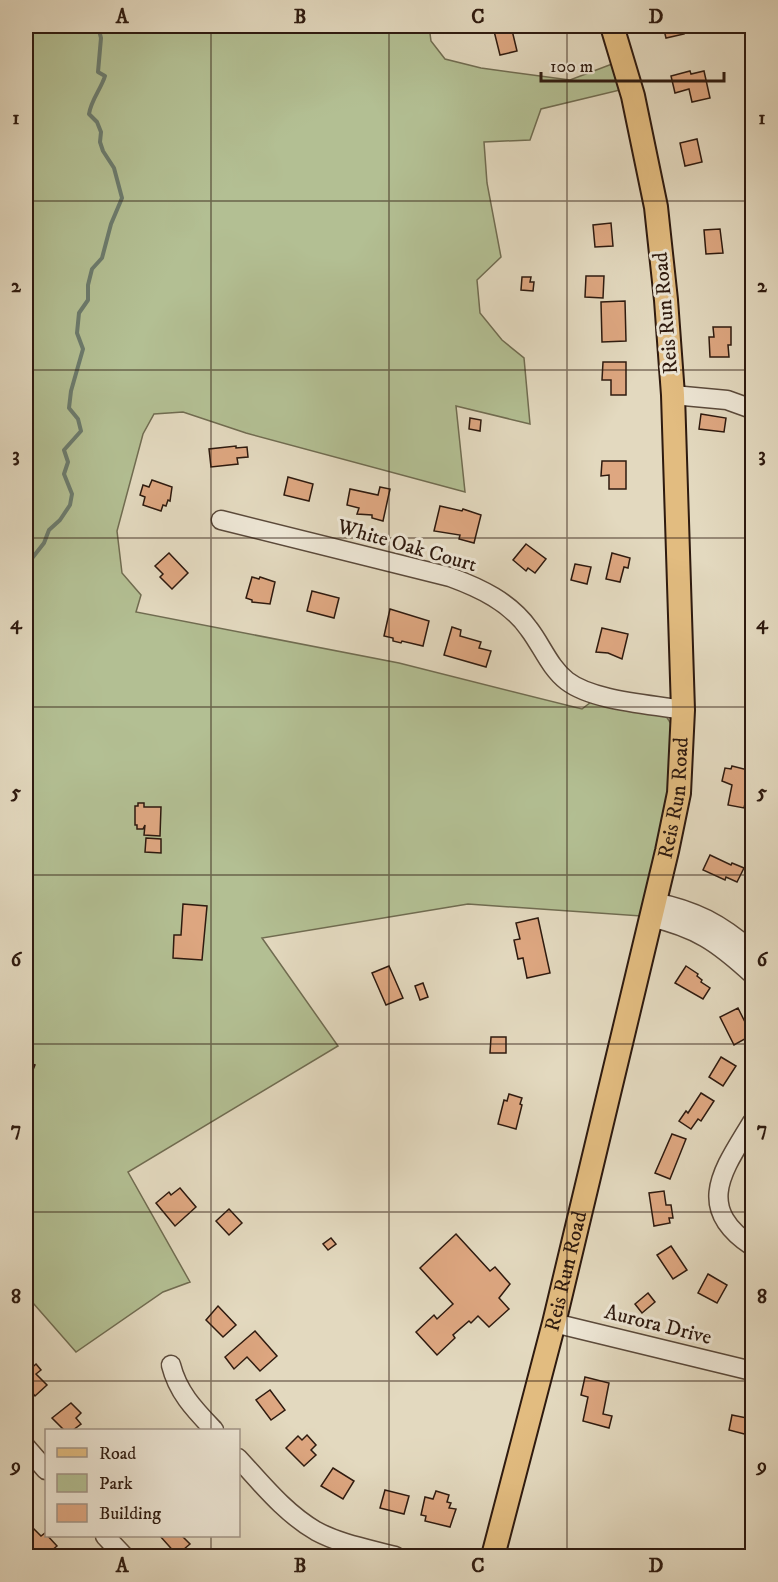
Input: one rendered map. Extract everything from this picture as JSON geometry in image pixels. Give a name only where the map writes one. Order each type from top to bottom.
[{"type":"main road","name":"Reis Run Road","points":[[493,1557],[554,1323],[679,793],[683,710],[673,395],[666,300],[656,207],[633,96],[612,26]]},
{"type":"street","points":[[673,395],[728,400],[753,409]]},
{"type":"street","name":"White Oak Court","points":[[221,520],[450,577],[469,584],[501,601],[515,613],[528,627],[553,665],[567,681],[592,694],[683,710]]},
{"type":"street","points":[[652,909],[690,910],[735,936],[753,951]]},
{"type":"street","points":[[652,909],[698,932],[724,949],[753,974]]},
{"type":"street","points":[[753,1122],[728,1162],[718,1197],[726,1224],[753,1246]]},
{"type":"street","name":"Aurora Drive","points":[[554,1323],[753,1371]]},
{"type":"street","points":[[171,1365],[175,1381],[185,1399],[211,1429]]},
{"type":"street","points":[[26,1447],[45,1469]]},
{"type":"street","points":[[240,1460],[271,1495],[316,1531],[343,1543],[395,1557]]},
{"type":"street","points":[[106,1537],[124,1557]]},
{"type":"green space","points":[[26,26],[429,26],[431,41],[445,59],[481,68],[570,80],[612,64],[620,90],[541,109],[530,140],[484,142],[487,183],[501,257],[477,280],[480,313],[502,340],[524,358],[530,424],[456,406],[465,492],[246,433],[183,412],[154,414],[143,434],[117,531],[122,573],[141,595],[136,612],[399,663],[582,709],[591,702],[666,716],[675,730],[668,797],[641,916],[468,904],[262,938],[338,1046],[128,1172],[190,1282],[163,1292],[76,1352],[26,1295]]},
{"type":"building","points":[[511,26],[517,51],[500,55],[494,31]]},
{"type":"building","points":[[663,26],[682,26],[684,34],[666,38]]},
{"type":"building","points":[[690,71],[691,74],[704,71],[710,98],[692,102],[689,89],[675,93],[671,76]]},
{"type":"building","points":[[697,139],[702,162],[685,166],[680,143]]},
{"type":"building","points":[[611,223],[613,246],[595,247],[593,225]]},
{"type":"building","points":[[720,229],[723,253],[706,254],[704,230]]},
{"type":"building","points":[[586,276],[604,276],[603,298],[585,297]]},
{"type":"building","points":[[522,277],[531,277],[530,282],[534,282],[533,291],[521,290]]},
{"type":"building","points":[[625,301],[626,341],[602,342],[601,302]]},
{"type":"building","points":[[713,327],[731,327],[729,357],[710,357],[709,337],[714,337]]},
{"type":"building","points":[[603,362],[626,362],[626,395],[611,395],[611,380],[602,380]]},
{"type":"building","points":[[701,414],[726,418],[724,432],[699,429]]},
{"type":"building","points":[[470,418],[481,420],[480,431],[469,429]]},
{"type":"building","points":[[236,446],[236,448],[247,447],[248,457],[237,458],[238,464],[211,467],[209,449]]},
{"type":"building","points":[[602,461],[626,461],[626,489],[609,489],[609,475],[601,476]]},
{"type":"building","points":[[288,477],[313,484],[309,501],[284,495]]},
{"type":"building","points":[[152,480],[172,487],[170,501],[168,500],[166,506],[163,505],[161,511],[143,505],[145,497],[140,495],[143,485],[149,487]]},
{"type":"building","points":[[380,487],[390,489],[383,521],[372,518],[372,515],[357,514],[359,508],[347,505],[350,489],[378,495]]},
{"type":"building","points":[[440,506],[462,511],[463,509],[481,515],[474,543],[459,539],[460,535],[434,531]]},
{"type":"building","points":[[526,544],[546,559],[535,573],[528,568],[526,571],[513,560]]},
{"type":"building","points":[[169,553],[188,573],[172,589],[160,577],[163,574],[155,566]]},
{"type":"building","points":[[612,553],[630,558],[628,568],[624,567],[620,582],[606,579]]},
{"type":"building","points":[[575,564],[591,567],[587,584],[571,580]]},
{"type":"building","points":[[252,577],[275,582],[270,604],[252,602],[246,598]]},
{"type":"building","points":[[312,591],[339,598],[334,618],[307,611]]},
{"type":"building","points":[[390,609],[429,621],[423,646],[393,641],[393,638],[384,636]]},
{"type":"building","points":[[452,627],[461,630],[460,636],[481,642],[479,648],[491,651],[486,667],[444,655]]},
{"type":"building","points":[[602,628],[628,634],[622,659],[608,653],[596,652]]},
{"type":"building","points":[[732,766],[752,771],[752,800],[746,799],[744,808],[728,805],[732,785],[722,781],[725,768],[731,769]]},
{"type":"building","points":[[138,803],[144,803],[144,807],[161,807],[160,836],[144,835],[145,825],[143,829],[137,829],[135,806],[138,806]]},
{"type":"building","points":[[146,838],[161,839],[161,853],[145,852]]},
{"type":"building","points":[[710,855],[731,865],[732,863],[744,868],[737,882],[726,877],[725,880],[703,870]]},
{"type":"building","points":[[752,881],[752,899],[746,891]]},
{"type":"building","points":[[183,904],[207,906],[202,960],[173,958],[174,935],[181,935]]},
{"type":"building","points":[[538,918],[550,973],[527,978],[523,958],[518,959],[514,940],[520,939],[516,923]]},
{"type":"building","points":[[389,966],[403,998],[386,1005],[372,973]]},
{"type":"building","points":[[686,966],[698,974],[701,982],[710,988],[703,999],[675,983]]},
{"type":"building","points":[[423,983],[428,997],[420,1000],[415,986]]},
{"type":"building","points":[[738,1008],[747,1026],[749,1024],[752,1035],[734,1045],[720,1017]]},
{"type":"building","points":[[491,1037],[506,1037],[506,1053],[490,1053]]},
{"type":"building","points":[[721,1057],[736,1066],[723,1086],[709,1077]]},
{"type":"building","points":[[27,1062],[35,1065],[30,1077],[26,1075]]},
{"type":"building","points":[[701,1093],[714,1101],[701,1121],[698,1119],[691,1129],[679,1121],[686,1111],[688,1113]]},
{"type":"building","points":[[509,1094],[522,1098],[516,1129],[498,1124],[504,1100],[507,1101]]},
{"type":"building","points":[[672,1134],[686,1139],[670,1179],[655,1173]]},
{"type":"building","points":[[180,1188],[196,1207],[175,1226],[156,1203],[169,1192],[171,1195]]},
{"type":"building","points":[[664,1191],[666,1205],[671,1205],[673,1218],[669,1218],[670,1223],[654,1226],[649,1193]]},
{"type":"building","points":[[229,1209],[242,1223],[229,1235],[216,1221]]},
{"type":"building","points":[[456,1234],[490,1271],[495,1267],[510,1284],[499,1298],[509,1309],[489,1327],[478,1316],[471,1323],[469,1321],[453,1335],[455,1338],[437,1355],[416,1332],[434,1315],[437,1319],[453,1304],[420,1268]]},
{"type":"building","points":[[331,1238],[336,1244],[328,1250],[323,1244]]},
{"type":"building","points":[[671,1246],[687,1270],[673,1279],[657,1255]]},
{"type":"building","points":[[708,1274],[727,1285],[717,1303],[698,1293]]},
{"type":"building","points":[[752,1286],[752,1304],[746,1302]]},
{"type":"building","points":[[648,1293],[655,1302],[642,1313],[635,1304]]},
{"type":"building","points":[[218,1306],[236,1325],[223,1337],[206,1320]]},
{"type":"building","points":[[637,1318],[643,1321],[640,1326],[634,1323]]},
{"type":"building","points":[[255,1331],[277,1356],[260,1371],[247,1357],[234,1369],[225,1357]]},
{"type":"building","points":[[36,1364],[41,1370],[36,1374],[47,1385],[35,1396],[26,1385],[26,1373]]},
{"type":"building","points":[[585,1377],[609,1383],[603,1414],[612,1416],[609,1428],[583,1421],[588,1397],[581,1395]]},
{"type":"building","points":[[270,1390],[285,1410],[271,1420],[256,1400]]},
{"type":"building","points":[[71,1403],[81,1413],[76,1418],[81,1424],[74,1429],[63,1429],[52,1418]]},
{"type":"building","points":[[732,1415],[752,1419],[752,1436],[729,1430]]},
{"type":"building","points":[[307,1435],[316,1445],[311,1450],[316,1455],[304,1466],[286,1448],[298,1436],[302,1440]]},
{"type":"building","points":[[333,1468],[354,1481],[343,1499],[321,1486]]},
{"type":"building","points":[[385,1490],[409,1496],[404,1514],[380,1508]]},
{"type":"building","points":[[436,1491],[449,1495],[447,1502],[451,1503],[449,1508],[456,1509],[450,1527],[425,1521],[426,1516],[421,1515],[425,1497],[433,1499]]},
{"type":"building","points":[[34,1529],[41,1536],[45,1533],[45,1537],[49,1537],[57,1546],[45,1556],[38,1556],[26,1542],[26,1536]]},
{"type":"building","points":[[161,1537],[183,1537],[190,1544],[177,1555]]},
{"type":"waterway","points":[[26,566],[44,543],[49,530],[60,520],[70,505],[72,494],[64,474],[68,462],[64,450],[81,431],[78,419],[69,408],[71,391],[83,349],[77,333],[79,313],[88,300],[88,285],[92,269],[102,258],[111,224],[122,198],[114,168],[100,142],[101,132],[97,122],[89,114],[105,76],[98,72],[101,38],[98,26]]}]
